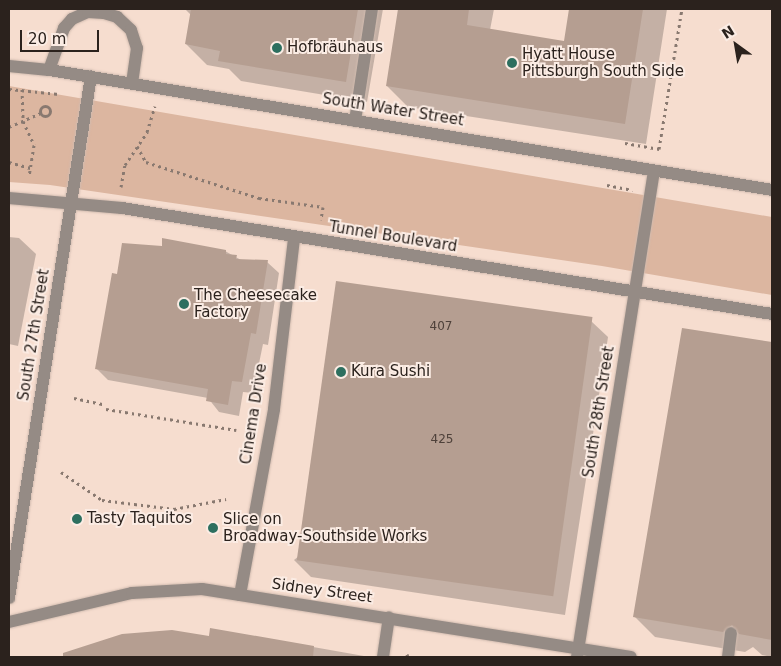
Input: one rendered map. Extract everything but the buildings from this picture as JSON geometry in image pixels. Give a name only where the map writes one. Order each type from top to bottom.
[{"type":"street","points":[[355,121],[372,9]]},
{"type":"street","points":[[49,70],[64,28],[72,19],[88,12],[104,12],[118,17],[131,30],[137,48],[132,83]]},
{"type":"street","name":"South Water Street","points":[[9,66],[91,76],[772,190]]},
{"type":"street","name":"South 27th Street","points":[[9,598],[91,76]]},
{"type":"street","name":"South 28th Street","points":[[578,653],[654,171]]},
{"type":"street","name":"Tunnel Boulevard","points":[[9,198],[122,208],[294,238],[772,314]]},
{"type":"street","name":"Cinema Drive","points":[[240,595],[274,409],[294,238]]},
{"type":"street","name":"Sidney Street","points":[[9,622],[132,593],[202,589],[389,617],[578,653],[631,657]]},
{"type":"street","points":[[383,657],[389,617]]},
{"type":"street","points":[[728,657],[732,633]]},
{"type":"path","points":[[617,142],[659,149],[682,9]]},
{"type":"path","points":[[23,81],[23,121],[34,145],[28,176]]},
{"type":"path","points":[[121,186],[125,165],[147,132],[155,106]]},
{"type":"path","points":[[9,128],[41,113]]},
{"type":"path","points":[[137,146],[146,162],[259,198],[323,207],[321,220]]},
{"type":"path","points":[[9,162],[30,168]]},
{"type":"path","points":[[74,398],[103,404]]},
{"type":"path","points":[[106,409],[236,430]]},
{"type":"path","points":[[61,472],[102,500],[174,509],[226,499]]},
{"type":"shaded area","points":[[9,86],[772,217],[772,295],[602,266],[50,185],[9,182]]},
{"type":"place","name":"Hofbräuhaus","points":[[277,48]]},
{"type":"place","name":"Hyatt House Pittsburgh South Side","points":[[512,63]]},
{"type":"place","name":"The Cheesecake Factory","points":[[184,304]]},
{"type":"place","name":"Kura Sushi","points":[[341,372]]},
{"type":"place","name":"Tasty Taquitos","points":[[77,519]]},
{"type":"place","name":"Slice on Broadway-Southside Works","points":[[213,528]]}]
